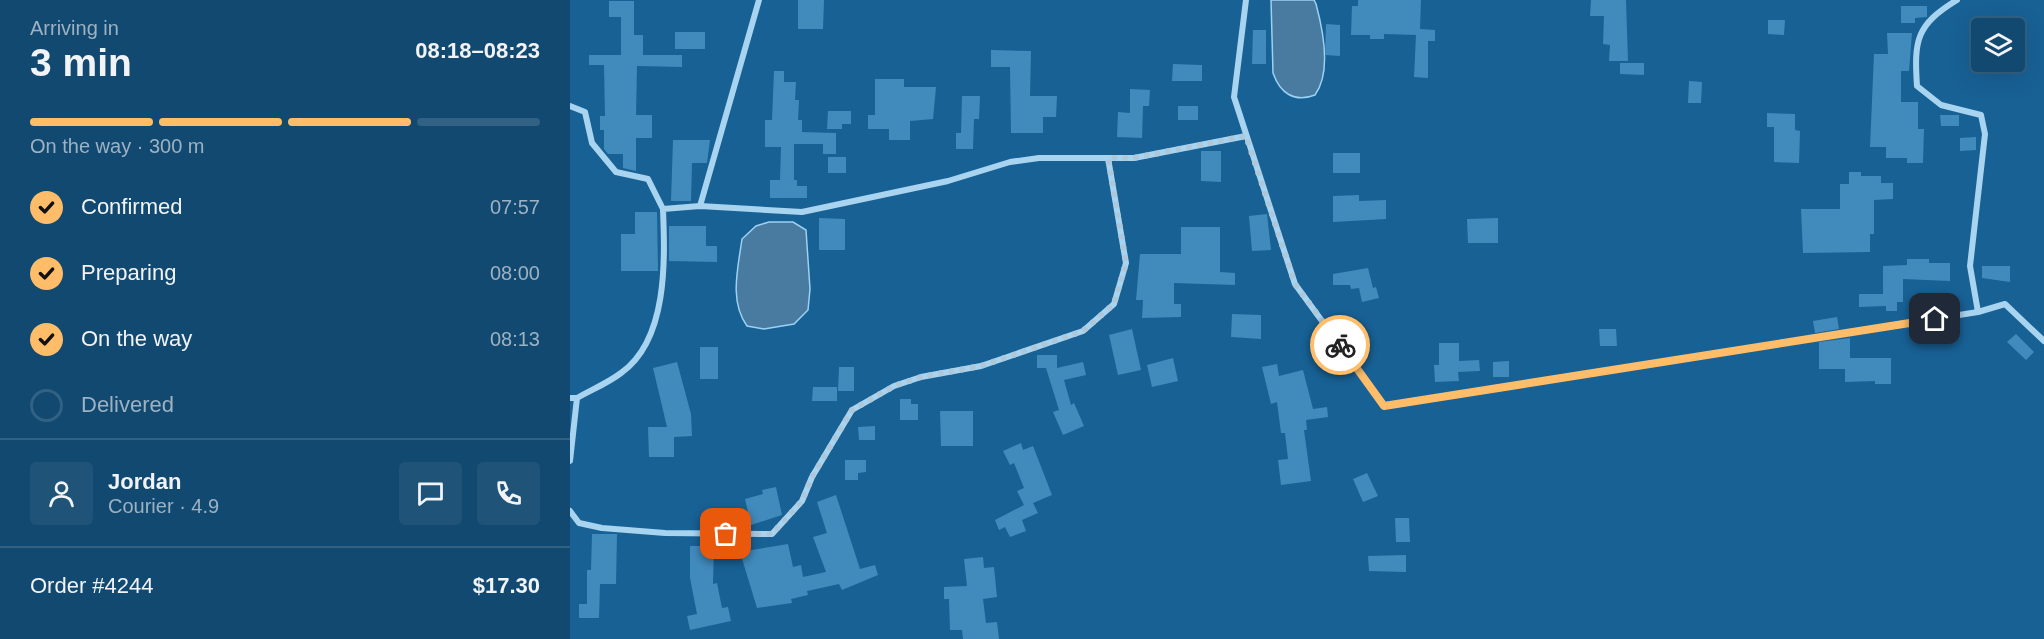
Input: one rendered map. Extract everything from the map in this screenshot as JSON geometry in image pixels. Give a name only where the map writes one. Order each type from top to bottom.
[{"type":"street","points":[[700,206],[759,0]]},
{"type":"street","points":[[1246,0],[1233,97],[1295,284],[1384,406],[1978,312],[2005,304],[2044,341]]},
{"type":"street","points":[[1958,0],[1935,14],[1919,34],[1916,64],[1917,86],[1941,105],[1981,114],[1985,134],[1970,266],[1978,312]]},
{"type":"street","points":[[570,106],[585,112],[592,143],[616,172],[648,179],[663,209],[665,264],[658,309],[645,348],[623,372],[573,398],[570,461]]},
{"type":"street","points":[[663,209],[700,206],[802,212],[936,184],[1020,161],[1039,158],[1134,158],[1246,136]]},
{"type":"street","points":[[570,511],[579,523],[602,528],[665,533],[772,534],[802,501],[812,477],[852,410],[894,386],[921,377],[981,366],[1083,331],[1114,304],[1126,263],[1108,158]]},
{"type":"water","points":[[1271,0],[1314,0],[1316,4],[1325,63],[1320,86],[1315,95],[1294,97],[1284,91],[1276,80],[1273,73]]},
{"type":"water","points":[[769,222],[793,222],[806,230],[810,289],[808,310],[794,324],[764,329],[747,326],[738,306],[736,284],[742,239],[756,226]]},
{"type":"building","points":[[798,0],[824,0],[823,29],[798,29]]},
{"type":"building","points":[[1358,0],[1421,0],[1420,29],[1435,30],[1435,41],[1428,41],[1428,78],[1414,77],[1416,35],[1384,34],[1384,39],[1370,39],[1370,35],[1351,35],[1352,6],[1358,6]]},
{"type":"building","points":[[1591,0],[1626,0],[1628,61],[1609,61],[1610,45],[1603,44],[1604,16],[1590,16]]},
{"type":"building","points":[[609,1],[634,1],[634,35],[643,35],[643,55],[682,55],[682,67],[637,66],[636,115],[652,115],[652,138],[636,138],[636,171],[623,168],[623,154],[608,154],[604,149],[604,130],[600,130],[600,116],[605,116],[604,65],[589,65],[589,55],[621,55],[621,17],[609,17]]},
{"type":"building","points":[[1901,6],[1927,6],[1927,17],[1915,18],[1915,23],[1901,23]]},
{"type":"building","points":[[1768,20],[1785,20],[1784,35],[1768,34]]},
{"type":"building","points":[[1326,24],[1340,25],[1340,56],[1325,55]]},
{"type":"building","points":[[1253,30],[1266,30],[1266,64],[1252,64]]},
{"type":"building","points":[[675,32],[705,32],[705,49],[675,49]]},
{"type":"building","points":[[1887,33],[1912,33],[1909,71],[1901,71],[1901,102],[1918,102],[1918,129],[1924,129],[1923,163],[1907,163],[1907,158],[1886,158],[1886,147],[1870,147],[1874,54],[1888,54]]},
{"type":"building","points":[[991,50],[1031,51],[1030,96],[1057,96],[1056,117],[1043,117],[1043,133],[1011,133],[1010,67],[991,67]]},
{"type":"building","points":[[1620,63],[1644,63],[1644,75],[1620,74]]},
{"type":"building","points":[[1173,64],[1202,65],[1202,81],[1172,81]]},
{"type":"building","points":[[774,71],[784,71],[784,82],[796,82],[795,100],[799,100],[798,120],[802,120],[802,132],[836,133],[836,154],[823,154],[823,144],[794,144],[794,180],[797,180],[797,186],[807,186],[807,198],[770,198],[770,180],[780,180],[781,147],[765,147],[765,120],[772,120]]},
{"type":"building","points":[[875,79],[904,79],[904,87],[936,87],[933,119],[910,121],[910,140],[889,140],[889,129],[868,129],[868,115],[875,115]]},
{"type":"building","points":[[1689,81],[1702,82],[1701,103],[1688,103]]},
{"type":"building","points":[[1130,89],[1150,90],[1149,106],[1143,106],[1142,138],[1117,137],[1118,112],[1130,113]]},
{"type":"building","points":[[962,96],[980,96],[979,119],[974,119],[973,149],[956,149],[956,133],[961,133]]},
{"type":"building","points":[[1178,106],[1198,106],[1198,120],[1178,120]]},
{"type":"building","points":[[828,111],[851,111],[851,124],[842,124],[842,129],[827,129]]},
{"type":"building","points":[[1767,113],[1795,114],[1795,130],[1800,131],[1799,163],[1774,162],[1774,127],[1767,127]]},
{"type":"building","points":[[1940,115],[1959,115],[1959,126],[1941,126]]},
{"type":"building","points":[[1976,137],[1976,150],[1960,151],[1960,138]]},
{"type":"building","points":[[673,140],[710,140],[707,163],[692,163],[691,201],[671,201]]},
{"type":"building","points":[[1201,151],[1221,151],[1221,182],[1201,181]]},
{"type":"building","points":[[1333,153],[1360,153],[1360,173],[1333,173]]},
{"type":"building","points":[[828,157],[846,157],[846,173],[828,173]]},
{"type":"building","points":[[1849,172],[1861,172],[1861,176],[1881,176],[1881,183],[1893,183],[1893,199],[1874,200],[1874,234],[1870,234],[1870,252],[1803,253],[1801,209],[1840,209],[1840,184],[1849,184]]},
{"type":"building","points":[[1359,195],[1359,201],[1386,200],[1386,219],[1333,222],[1333,196]]},
{"type":"building","points":[[635,212],[657,212],[658,271],[621,271],[621,234],[635,234]]},
{"type":"building","points":[[1267,214],[1271,250],[1252,251],[1249,216]]},
{"type":"building","points":[[819,218],[845,219],[845,250],[819,250]]},
{"type":"building","points":[[1498,218],[1498,243],[1468,243],[1467,219]]},
{"type":"building","points":[[669,226],[706,226],[706,246],[717,246],[717,262],[669,261]]},
{"type":"building","points":[[1181,227],[1220,227],[1220,272],[1235,273],[1235,285],[1174,283],[1174,304],[1181,304],[1181,317],[1142,318],[1143,300],[1136,300],[1140,254],[1181,254]]},
{"type":"building","points":[[1907,259],[1929,259],[1929,263],[1950,263],[1950,281],[1903,279],[1903,302],[1897,302],[1897,311],[1886,311],[1886,306],[1859,307],[1859,294],[1883,294],[1883,266],[1907,265]]},
{"type":"building","points":[[1982,266],[2010,266],[2010,282],[1982,278]]},
{"type":"building","points":[[1368,268],[1373,288],[1376,287],[1379,298],[1362,302],[1359,288],[1351,289],[1350,285],[1333,285],[1333,274]]},
{"type":"building","points":[[1232,314],[1261,315],[1261,339],[1231,337]]},
{"type":"building","points":[[1837,317],[1839,329],[1815,333],[1813,321]]},
{"type":"building","points":[[1132,329],[1141,370],[1118,375],[1109,335]]},
{"type":"building","points":[[1599,329],[1616,329],[1617,346],[1600,346]]},
{"type":"building","points":[[2016,334],[2034,352],[2026,360],[2007,342]]},
{"type":"building","points":[[1850,338],[1850,358],[1891,358],[1891,384],[1875,384],[1875,381],[1845,382],[1845,369],[1819,369],[1819,342]]},
{"type":"building","points":[[1439,343],[1459,343],[1459,361],[1479,360],[1480,371],[1458,372],[1459,381],[1435,382],[1434,365],[1439,365]]},
{"type":"building","points":[[700,347],[718,347],[718,379],[700,379]]},
{"type":"building","points":[[1037,355],[1057,355],[1057,368],[1083,362],[1086,375],[1064,380],[1071,405],[1074,403],[1084,426],[1063,435],[1053,412],[1059,410],[1046,368],[1037,368]]},
{"type":"building","points":[[1173,358],[1178,381],[1152,387],[1147,365]]},
{"type":"building","points":[[1509,361],[1509,377],[1493,377],[1493,362]]},
{"type":"building","points":[[677,362],[691,414],[692,436],[674,437],[674,457],[649,457],[648,427],[667,427],[653,368]]},
{"type":"building","points":[[1277,364],[1279,376],[1303,370],[1313,409],[1327,407],[1328,417],[1306,420],[1307,430],[1304,430],[1311,481],[1281,485],[1278,460],[1288,459],[1285,433],[1281,433],[1277,402],[1271,404],[1262,367]]},
{"type":"building","points":[[839,367],[854,367],[854,391],[838,391]]},
{"type":"building","points":[[813,387],[837,387],[837,401],[812,401]]},
{"type":"building","points":[[900,399],[911,399],[911,404],[918,404],[918,420],[900,420]]},
{"type":"building","points":[[940,411],[973,411],[973,446],[941,446]]},
{"type":"building","points":[[875,426],[875,440],[859,440],[858,427]]},
{"type":"building","points":[[1021,443],[1023,450],[1033,446],[1052,495],[1033,503],[1038,513],[1022,520],[1026,531],[1010,537],[1005,527],[999,530],[995,520],[1024,505],[1017,491],[1024,488],[1014,463],[1010,465],[1003,451]]},
{"type":"building","points":[[845,460],[866,460],[866,472],[858,473],[858,480],[845,480]]},
{"type":"building","points":[[1367,473],[1378,496],[1363,502],[1353,479]]},
{"type":"building","points":[[776,487],[782,515],[751,525],[745,499],[763,494],[762,490]]},
{"type":"building","points":[[836,495],[860,569],[875,565],[878,575],[842,590],[839,584],[807,591],[808,595],[791,599],[792,603],[757,608],[740,552],[788,544],[793,567],[801,565],[803,577],[826,572],[813,537],[827,533],[817,502]]},
{"type":"building","points":[[1395,518],[1409,518],[1410,542],[1396,542]]},
{"type":"building","points":[[592,534],[617,534],[616,584],[600,584],[599,618],[579,618],[579,604],[587,604],[587,570],[591,570]]},
{"type":"building","points":[[690,546],[714,546],[713,584],[717,583],[722,608],[728,607],[731,621],[690,630],[687,616],[697,614],[690,578]]},
{"type":"building","points":[[1406,555],[1406,572],[1369,571],[1368,556]]},
{"type":"building","points":[[983,557],[984,568],[994,567],[997,597],[983,599],[986,623],[997,622],[999,639],[963,639],[962,630],[950,630],[949,599],[944,599],[944,587],[967,586],[964,559]]},
{"type":"way so far","points":[[726,534],[772,534],[802,501],[812,477],[852,410],[894,386],[921,377],[981,366],[1083,331],[1114,304],[1126,263],[1108,158],[1134,158],[1246,136],[1295,284],[1340,345]]},
{"type":"route","points":[[1340,345],[1384,406],[1935,319]]}]
